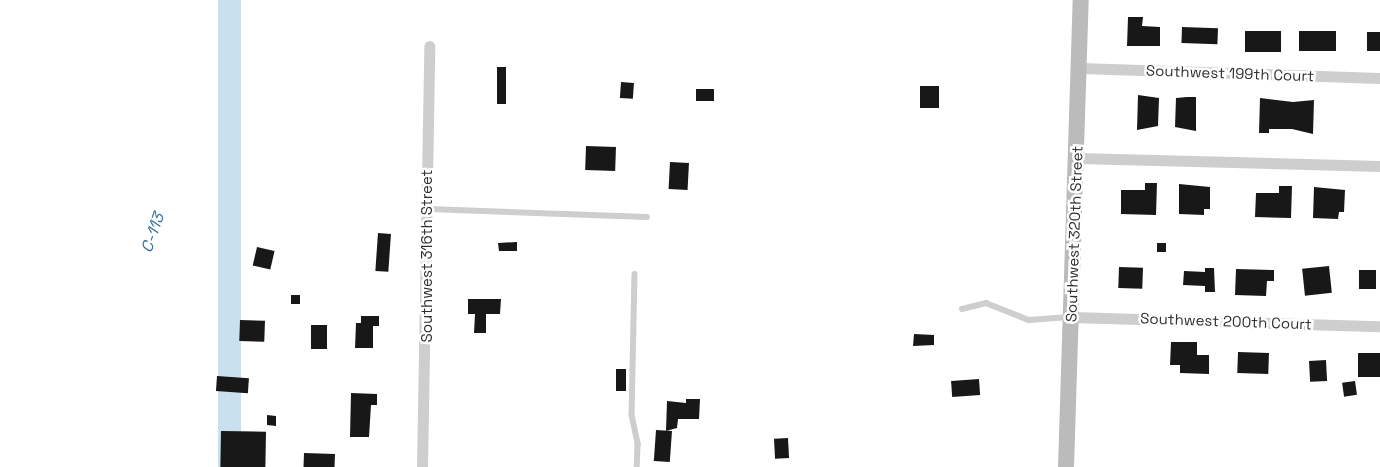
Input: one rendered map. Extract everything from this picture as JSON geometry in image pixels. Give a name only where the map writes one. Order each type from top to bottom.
[{"type":"street","name":"Southwest 320th Street","points":[[1066,467],[1081,0]]},
{"type":"street","name":"Southwest 316th Street","points":[[422,467],[429,209],[429,46]]},
{"type":"street","name":"Southwest 199th Court","points":[[1080,68],[1380,78]]},
{"type":"street","points":[[1077,158],[1380,166]]},
{"type":"street","name":"Southwest 200th Court","points":[[1072,317],[1380,326]]},
{"type":"lane","points":[[429,209],[647,217]]},
{"type":"lane","points":[[635,274],[632,406],[638,444],[637,467]]},
{"type":"lane","points":[[962,309],[986,303],[1029,320],[1072,317]]},
{"type":"water","points":[[218,0],[241,0],[241,467],[218,467]]},
{"type":"building","points":[[1128,17],[1143,17],[1142,26],[1160,27],[1160,46],[1127,46]]},
{"type":"building","points":[[1182,27],[1218,28],[1217,44],[1181,43]]},
{"type":"building","points":[[1245,31],[1281,31],[1281,52],[1245,52]]},
{"type":"building","points":[[1299,31],[1336,31],[1336,51],[1299,51]]},
{"type":"building","points":[[1367,32],[1380,32],[1380,51],[1367,51]]},
{"type":"building","points":[[497,67],[506,67],[506,104],[497,104]]},
{"type":"building","points":[[621,82],[634,83],[633,99],[620,98]]},
{"type":"building","points":[[920,86],[939,86],[939,108],[920,108]]},
{"type":"building","points":[[696,89],[714,89],[714,101],[696,101]]},
{"type":"building","points":[[1138,95],[1159,98],[1158,126],[1137,130]]},
{"type":"building","points":[[1196,97],[1196,131],[1175,127],[1176,98]]},
{"type":"building","points":[[1260,98],[1293,102],[1314,100],[1313,134],[1292,129],[1269,129],[1269,133],[1259,133]]},
{"type":"building","points":[[586,146],[616,147],[615,171],[585,170]]},
{"type":"building","points":[[670,162],[689,163],[688,190],[669,189]]},
{"type":"building","points":[[1145,183],[1157,183],[1156,215],[1121,214],[1121,190],[1145,190]]},
{"type":"building","points":[[1179,184],[1210,187],[1210,209],[1204,209],[1204,215],[1179,214]]},
{"type":"building","points":[[1279,186],[1292,186],[1291,218],[1255,217],[1256,193],[1279,193]]},
{"type":"building","points":[[1314,187],[1345,190],[1344,212],[1339,212],[1338,219],[1313,218]]},
{"type":"building","points":[[378,233],[391,234],[388,272],[375,271]]},
{"type":"building","points":[[517,242],[517,251],[499,251],[498,243]]},
{"type":"building","points":[[1157,243],[1166,243],[1166,252],[1157,252]]},
{"type":"building","points":[[257,247],[275,251],[270,270],[253,266]]},
{"type":"building","points":[[1329,266],[1332,293],[1305,296],[1302,269]]},
{"type":"building","points":[[1119,267],[1143,268],[1142,289],[1118,288]]},
{"type":"building","points":[[1205,268],[1214,268],[1215,292],[1205,292],[1205,286],[1183,285],[1184,271],[1205,272]]},
{"type":"building","points":[[1236,269],[1274,270],[1274,281],[1267,281],[1266,296],[1235,295]]},
{"type":"building","points":[[1359,270],[1376,270],[1376,289],[1359,289]]},
{"type":"building","points":[[291,295],[300,295],[300,304],[291,304]]},
{"type":"building","points":[[468,299],[501,299],[500,314],[486,314],[486,333],[474,333],[475,314],[468,314]]},
{"type":"building","points":[[361,316],[379,316],[379,326],[373,326],[373,348],[355,348],[356,323],[361,323]]},
{"type":"building","points":[[240,320],[265,321],[264,342],[239,341]]},
{"type":"building","points":[[311,325],[327,325],[327,349],[311,349]]},
{"type":"building","points":[[914,334],[934,335],[934,345],[913,346]]},
{"type":"building","points":[[1171,342],[1197,342],[1197,355],[1209,355],[1209,374],[1180,373],[1180,365],[1170,365]]},
{"type":"building","points":[[1238,352],[1269,353],[1268,374],[1237,373]]},
{"type":"building","points":[[1358,353],[1380,353],[1380,377],[1358,377]]},
{"type":"building","points":[[1326,360],[1327,381],[1310,382],[1309,361]]},
{"type":"building","points":[[616,369],[626,369],[626,391],[616,391]]},
{"type":"building","points":[[217,376],[249,378],[248,393],[216,391]]},
{"type":"building","points":[[979,379],[980,395],[952,397],[951,381]]},
{"type":"building","points":[[1355,381],[1357,395],[1344,397],[1342,383]]},
{"type":"building","points":[[351,393],[377,394],[377,405],[371,405],[369,437],[350,437]]},
{"type":"building","points":[[686,399],[700,399],[699,419],[678,419],[677,428],[666,431],[667,401],[686,403]]},
{"type":"building","points":[[267,415],[276,416],[276,426],[267,425]]},
{"type":"building","points":[[656,430],[672,431],[670,462],[654,461]]},
{"type":"building","points":[[221,431],[266,432],[265,467],[220,467]]},
{"type":"building","points":[[788,438],[789,458],[775,459],[774,439]]},
{"type":"building","points":[[304,453],[335,454],[335,467],[304,467]]},
{"type":"water label","name":"C-113","points":[[153,233]]}]
